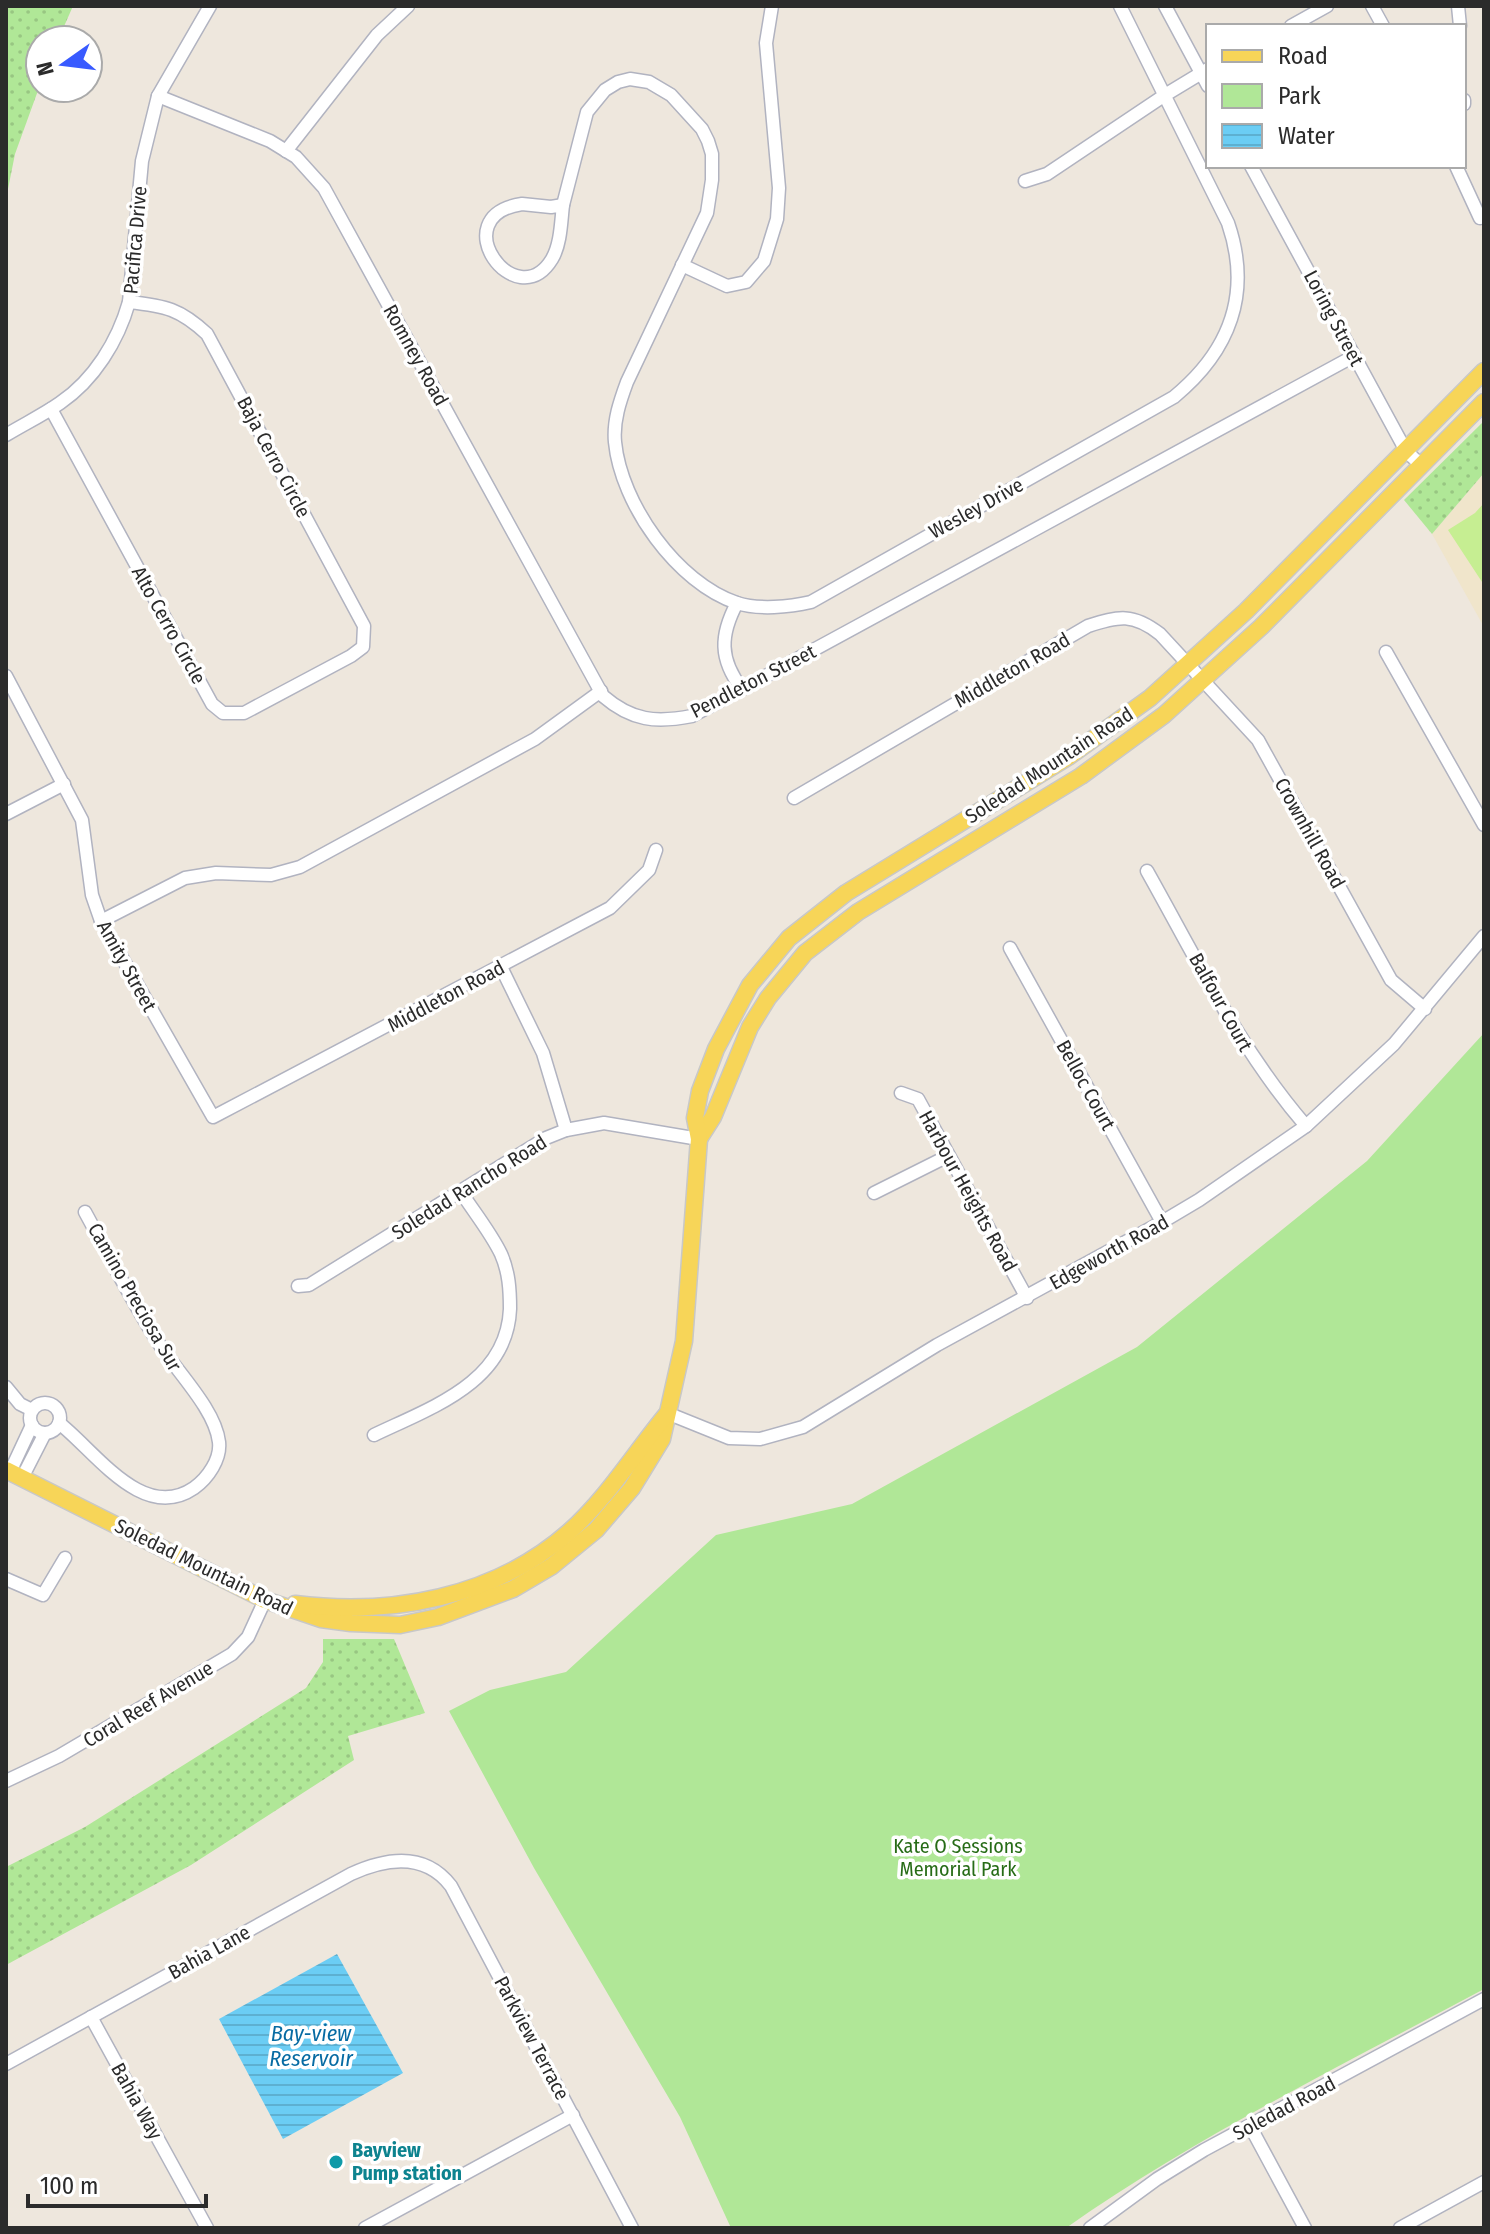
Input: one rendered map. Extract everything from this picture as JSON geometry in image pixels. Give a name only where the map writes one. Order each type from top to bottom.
[{"type":"main road","name":"Soledad Mountain Road","points":[[13,1473],[265,1600],[321,1619],[400,1625],[438,1617],[513,1589],[552,1566],[596,1530],[632,1488],[662,1439],[684,1341],[699,1139],[695,1118],[700,1091],[716,1049],[750,985],[789,938],[846,893],[1068,757],[1150,698],[1246,611],[1484,371]]},
{"type":"main road","name":"Soledad Mountain Road","points":[[699,1139],[713,1117],[750,1027],[768,998],[805,953],[858,912],[1081,776],[1164,715],[1261,627],[1484,402]]},
{"type":"main road","points":[[265,1600],[359,1609],[397,1606],[434,1600],[500,1575],[529,1561],[567,1533],[614,1483],[667,1413]]},
{"type":"street","name":"Pacifica Drive","points":[[6,435],[51,409],[88,378],[125,318],[142,161],[158,96],[210,6]]},
{"type":"street","points":[[286,151],[377,35],[408,6]]},
{"type":"street","points":[[682,265],[727,286],[746,282],[764,261],[777,219],[779,188],[766,43],[772,6]]},
{"type":"street","name":"Wesley Drive","points":[[563,205],[587,112],[605,90],[618,82],[630,79],[649,82],[671,95],[702,129],[712,154],[707,213],[617,409],[615,440],[622,479],[642,521],[656,540],[701,584],[737,603],[798,605],[811,602],[1174,397],[1197,378],[1227,334],[1239,286],[1234,241],[1228,223],[1120,6]]},
{"type":"street","points":[[1025,181],[1047,174],[1204,71],[1165,6]]},
{"type":"street","points":[[1295,24],[1327,6]]},
{"type":"street","points":[[1372,6],[1382,24]]},
{"type":"street","name":"Romney Road","points":[[158,96],[270,141],[296,157],[324,188],[601,691]]},
{"type":"street","name":"Loring Street","points":[[1252,168],[1406,451],[1422,466]]},
{"type":"street","points":[[1457,168],[1480,218]]},
{"type":"street","points":[[522,204],[563,205],[557,248],[543,269],[519,276],[504,271],[495,263],[486,242],[493,219],[501,211],[522,204]]},
{"type":"street","name":"Baja Cerro Circle","points":[[129,302],[163,306],[185,314],[207,334],[364,626],[363,647],[351,656]]},
{"type":"street","name":"Pendleton Street","points":[[601,691],[616,707],[644,719],[665,721],[692,716],[1354,356]]},
{"type":"street","name":"Alto Cerro Circle","points":[[51,409],[212,704],[223,713],[244,713],[351,656]]},
{"type":"street","points":[[737,603],[726,624],[724,646],[725,659],[742,689]]},
{"type":"street","name":"Middleton Road","points":[[794,798],[1088,626],[1126,617],[1147,624],[1188,662]]},
{"type":"street","points":[[1386,652],[1484,825]]},
{"type":"street","name":"Crownhill Road","points":[[1188,662],[1258,740],[1391,980],[1425,1009]]},
{"type":"street","name":"Amity Street","points":[[6,676],[82,820],[92,895],[101,921],[213,1117]]},
{"type":"street","points":[[101,921],[185,878],[216,873],[271,875],[300,867],[535,739],[601,691]]},
{"type":"street","points":[[6,814],[64,784]]},
{"type":"street","name":"Middleton Road","points":[[213,1117],[610,908],[649,870],[656,850]]},
{"type":"street","name":"Balfour Court","points":[[1147,871],[1253,1057],[1306,1126]]},
{"type":"street","name":"Edgeworth Road","points":[[667,1413],[729,1438],[760,1439],[803,1427],[937,1345],[1162,1222],[1306,1126],[1394,1044],[1484,936]]},
{"type":"street","name":"Belloc Court","points":[[1010,948],[1162,1222]]},
{"type":"street","points":[[501,967],[543,1053],[566,1130]]},
{"type":"street","name":"Harbour Heights Road","points":[[901,1093],[918,1099],[1027,1298]]},
{"type":"street","name":"Soledad Rancho Road","points":[[298,1286],[309,1285],[546,1138],[566,1130],[604,1123],[699,1139]]},
{"type":"street","points":[[874,1193],[948,1156]]},
{"type":"street","points":[[374,1435],[454,1396],[474,1382],[500,1350],[510,1318],[510,1287],[501,1254],[461,1192]]},
{"type":"street","name":"Camino Preciosa Sur","points":[[59,1423],[139,1493],[163,1498],[186,1493],[202,1482],[216,1462],[219,1444],[214,1422],[156,1340],[85,1212]]},
{"type":"street","points":[[6,1387],[20,1404],[32,1410]]},
{"type":"street","points":[[40,1403],[50,1403],[58,1409],[59,1423],[53,1431],[45,1433],[13,1473],[32,1425],[32,1410],[40,1403]]},
{"type":"street","points":[[32,1425],[45,1433]]},
{"type":"street","points":[[6,1579],[43,1595],[65,1558]]},
{"type":"street","name":"Coral Reef Avenue","points":[[6,1781],[59,1756],[232,1654],[248,1637],[265,1600]]},
{"type":"street","name":"Bahia Lane","points":[[6,2064],[368,1866],[399,1860],[418,1862]]},
{"type":"street","name":"Parkview Terrace","points":[[418,1862],[442,1874],[451,1886],[632,2228]]},
{"type":"street","name":"Soledad Road","points":[[1090,2228],[1157,2179],[1204,2150],[1484,1999]]},
{"type":"street","name":"Bahia Way","points":[[91,2017],[207,2228]]},
{"type":"street","points":[[365,2228],[573,2115]]},
{"type":"street","points":[[1250,2126],[1305,2228]]},
{"type":"street","points":[[1400,2228],[1484,2182]]},
{"type":"shaded area","points":[[1484,473],[1484,627],[1432,534]]},
{"type":"green space","points":[[6,6],[73,6],[65,24],[24,24],[24,104],[33,104],[15,154],[6,199]]},
{"type":"green space","points":[[1484,421],[1484,473],[1432,534],[1404,500]]},
{"type":"green space","points":[[1484,503],[1484,585],[1448,530],[1475,513]]},
{"type":"green space","name":"Kate O Sessions Memorial Park","points":[[1484,1033],[1484,1989],[1219,2132],[1066,2228],[731,2228],[680,2117],[534,1868],[449,1711],[490,1690],[566,1672],[716,1535],[852,1504],[1137,1347],[1367,1161]]},
{"type":"green space","points":[[323,1639],[394,1639],[425,1713],[348,1736],[354,1760],[191,1865],[6,1965],[6,1867],[85,1827],[306,1688],[323,1662]]},
{"type":"water","name":"Bay-view Reservoir","points":[[337,1954],[403,2073],[283,2139],[219,2019]]},
{"type":"place","name":"Bayview Pump station","points":[[336,2162]]}]
